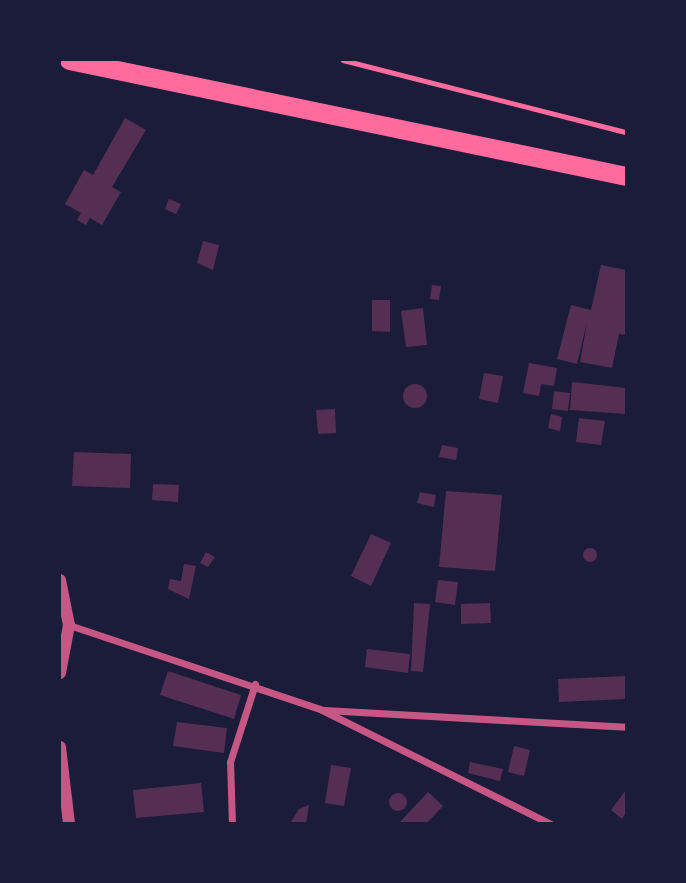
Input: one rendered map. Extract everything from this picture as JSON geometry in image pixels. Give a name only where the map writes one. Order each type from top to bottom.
[{"type":"highway","points":[[69,60],[626,176]]},
{"type":"street","points":[[60,579],[69,625],[60,673]]},
{"type":"street","points":[[69,625],[256,684],[320,709],[551,824]]},
{"type":"street","points":[[232,824],[230,762],[256,684]]},
{"type":"street","points":[[320,709],[626,727]]},
{"type":"street","points":[[60,747],[69,824]]},
{"type":"path","points":[[343,60],[626,132]]},
{"type":"building","points":[[125,118],[146,130],[112,187],[121,192],[102,225],[90,218],[86,225],[77,220],[81,213],[65,204],[84,170],[93,175]]},
{"type":"building","points":[[169,199],[181,204],[176,214],[165,209]]},
{"type":"building","points":[[203,241],[219,245],[213,270],[197,263]]},
{"type":"building","points":[[601,265],[626,270],[626,335],[619,334],[612,368],[580,362],[587,322],[577,364],[557,359],[571,305],[591,310]]},
{"type":"building","points":[[432,285],[441,286],[439,300],[430,299]]},
{"type":"building","points":[[372,300],[390,300],[390,332],[372,331]]},
{"type":"building","points":[[423,308],[427,345],[406,347],[401,311]]},
{"type":"building","points":[[529,363],[557,368],[554,386],[541,384],[539,396],[523,393]]},
{"type":"building","points":[[484,373],[503,376],[498,403],[479,399]]},
{"type":"building","points":[[572,382],[626,388],[626,414],[570,410]]},
{"type":"building","points":[[415,384],[424,387],[427,396],[424,405],[415,408],[406,405],[403,396],[406,387]]},
{"type":"building","points":[[554,391],[570,393],[568,411],[552,409]]},
{"type":"building","points":[[335,409],[336,433],[318,434],[316,410]]},
{"type":"building","points":[[551,414],[562,417],[560,431],[548,428]]},
{"type":"building","points":[[579,418],[605,421],[601,445],[576,442]]},
{"type":"building","points":[[442,445],[458,448],[456,460],[439,457]]},
{"type":"building","points":[[74,452],[131,454],[130,488],[72,486]]},
{"type":"building","points":[[153,484],[179,485],[178,502],[152,500]]},
{"type":"building","points":[[446,491],[502,495],[495,571],[439,567]]},
{"type":"building","points":[[420,492],[436,495],[434,507],[417,503]]},
{"type":"building","points":[[371,534],[391,543],[371,586],[351,576]]},
{"type":"building","points":[[587,548],[593,548],[597,555],[593,562],[587,562],[583,558],[583,552]]},
{"type":"building","points":[[206,552],[215,557],[208,567],[200,563]]},
{"type":"building","points":[[184,564],[196,566],[189,599],[168,589],[170,579],[181,581]]},
{"type":"building","points":[[438,580],[458,582],[455,605],[435,602]]},
{"type":"building","points":[[414,603],[430,604],[423,672],[411,671]]},
{"type":"building","points":[[490,603],[491,623],[461,624],[461,604]]},
{"type":"building","points":[[367,649],[410,654],[408,673],[365,667]]},
{"type":"building","points":[[168,671],[241,695],[234,719],[160,695]]},
{"type":"building","points":[[626,676],[626,699],[559,702],[558,679]]},
{"type":"building","points":[[177,722],[227,728],[224,753],[173,746]]},
{"type":"building","points":[[514,746],[530,750],[524,776],[508,772]]},
{"type":"building","points":[[470,762],[503,769],[500,781],[468,773]]},
{"type":"building","points":[[331,765],[351,768],[344,806],[325,803]]},
{"type":"building","points":[[201,783],[204,812],[136,818],[133,790]]},
{"type":"building","points":[[626,790],[626,813],[622,819],[611,810]]},
{"type":"building","points":[[428,792],[443,806],[426,824],[398,824]]},
{"type":"building","points":[[398,793],[404,796],[407,802],[404,808],[398,811],[392,808],[389,802],[392,796]]},
{"type":"building","points":[[309,805],[306,824],[290,824],[299,809]]}]
